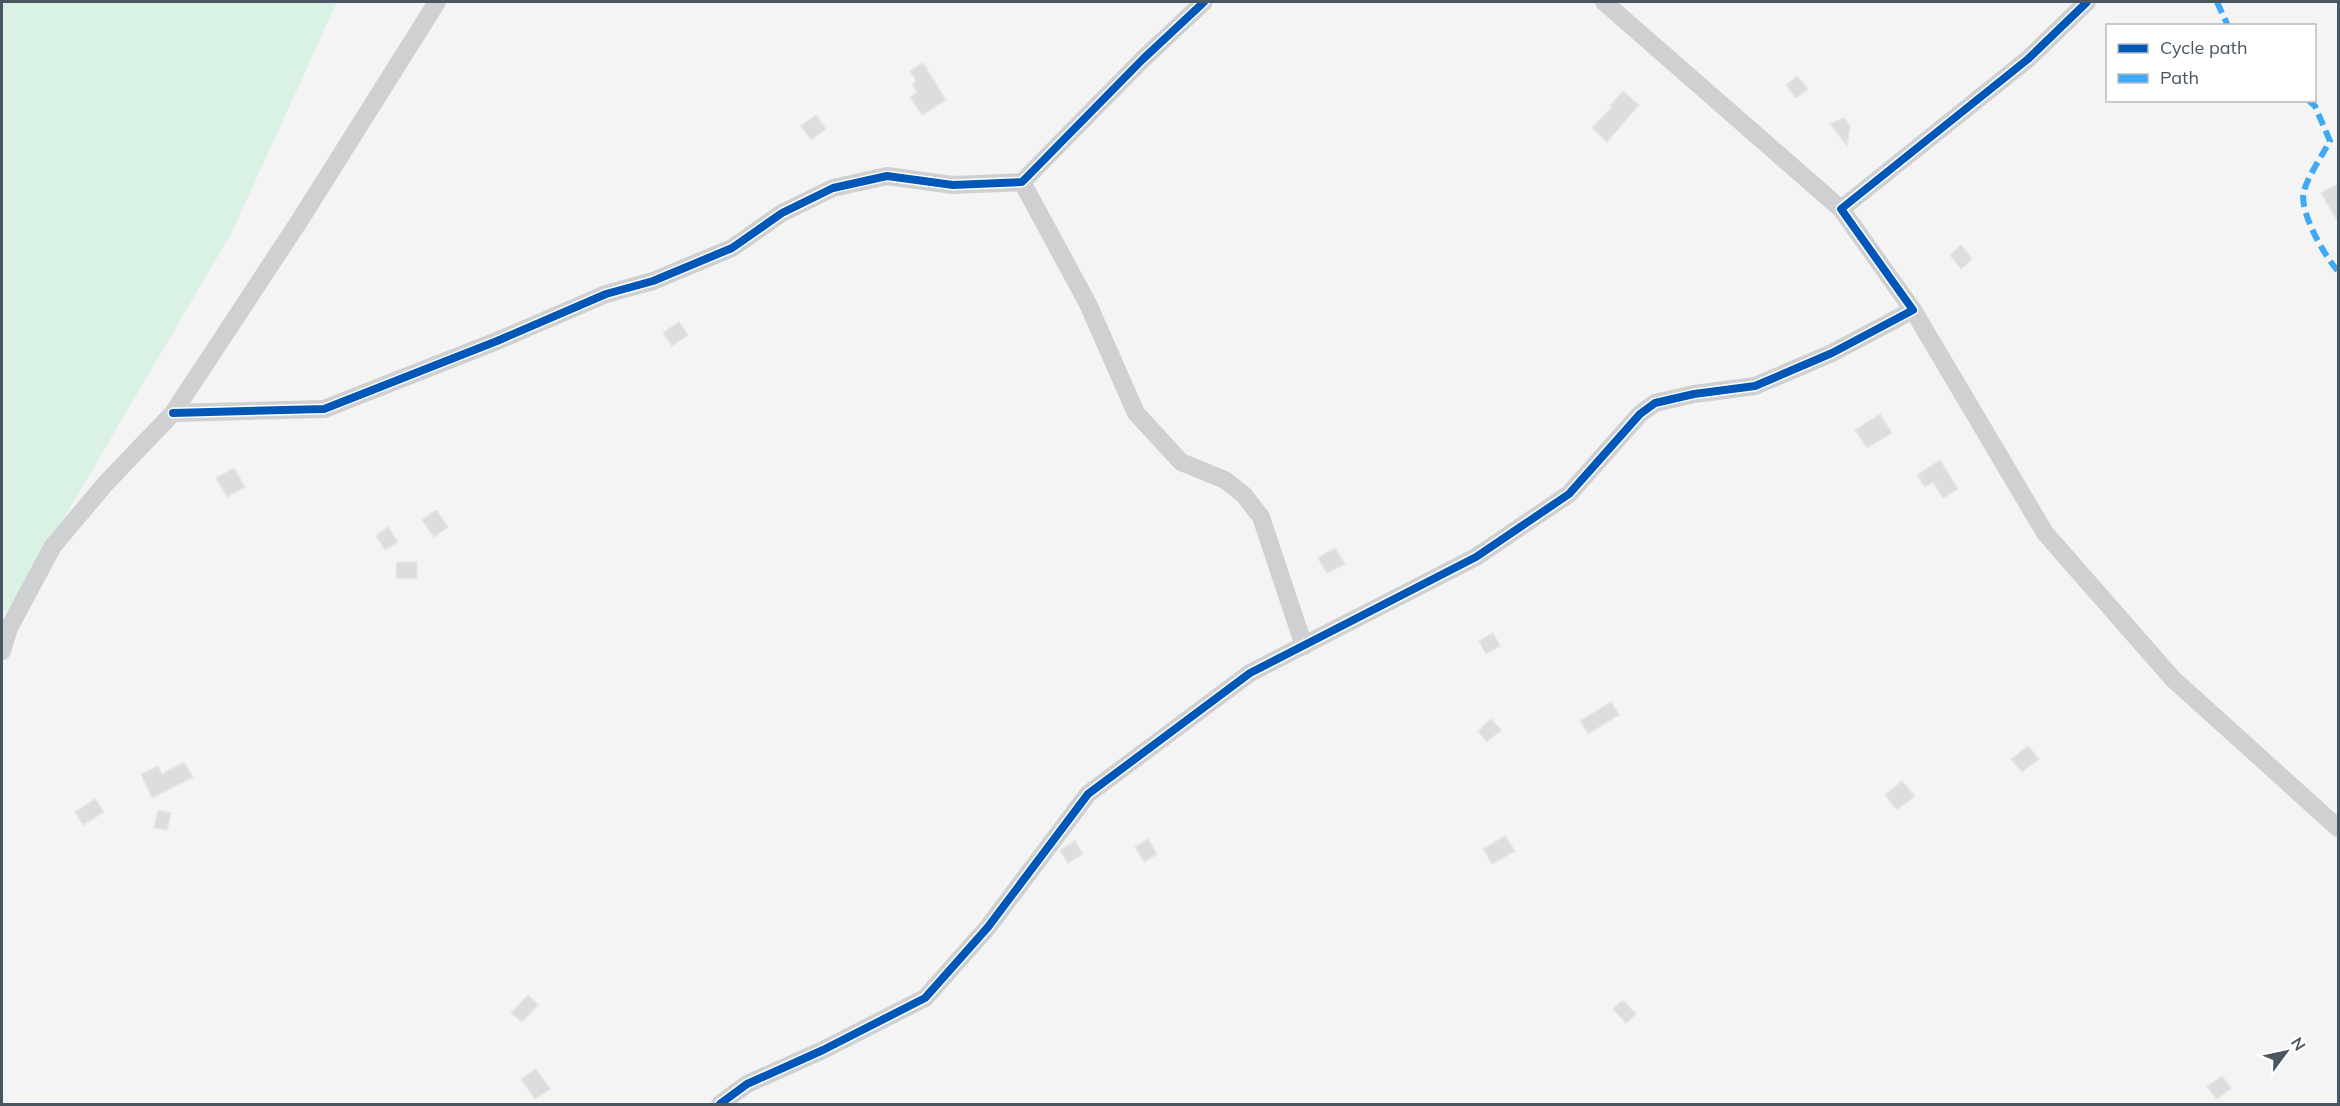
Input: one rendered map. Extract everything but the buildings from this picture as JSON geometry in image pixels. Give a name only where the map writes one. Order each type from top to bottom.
[{"type":"street","points":[[2,651],[9,628],[52,546],[106,483],[173,413],[300,220],[437,2]]},
{"type":"street","points":[[173,413],[324,409],[497,341],[606,294],[653,281],[732,248],[782,213],[833,188],[887,176],[953,185],[1022,182],[1143,59],[1204,2]]},
{"type":"street","points":[[1604,2],[1841,209],[1913,310],[2045,533],[2173,679],[2338,828]]},
{"type":"street","points":[[1841,209],[2028,59],[2087,2]]},
{"type":"street","points":[[1022,182],[1088,304],[1136,413],[1181,462],[1225,480],[1244,495],[1261,517],[1304,646]]},
{"type":"street","points":[[720,1104],[747,1084],[823,1050],[925,998],[988,927],[1088,794],[1250,673],[1476,557],[1569,494],[1640,414],[1655,403],[1694,394],[1755,386],[1832,353],[1913,310]]},
{"type":"green space","points":[[2,2],[337,2],[232,232],[10,610],[2,611]]},
{"type":"marked path","points":[[2217,2],[2227,24]]},
{"type":"marked path","points":[[2310,102],[2315,106],[2330,141],[2312,173],[2303,199],[2314,233],[2338,271]]},
{"type":"cycle path","points":[[173,413],[324,409],[497,341],[606,294],[653,281],[732,248],[782,213],[833,188],[887,176],[953,185],[1022,182],[1143,59],[1204,2]]},
{"type":"cycle path","points":[[720,1104],[747,1084],[823,1050],[925,998],[988,927],[1088,794],[1250,673],[1476,557],[1569,494],[1640,414],[1655,403],[1694,394],[1755,386],[1832,353],[1913,310],[1841,209],[2028,59],[2087,2]]}]
